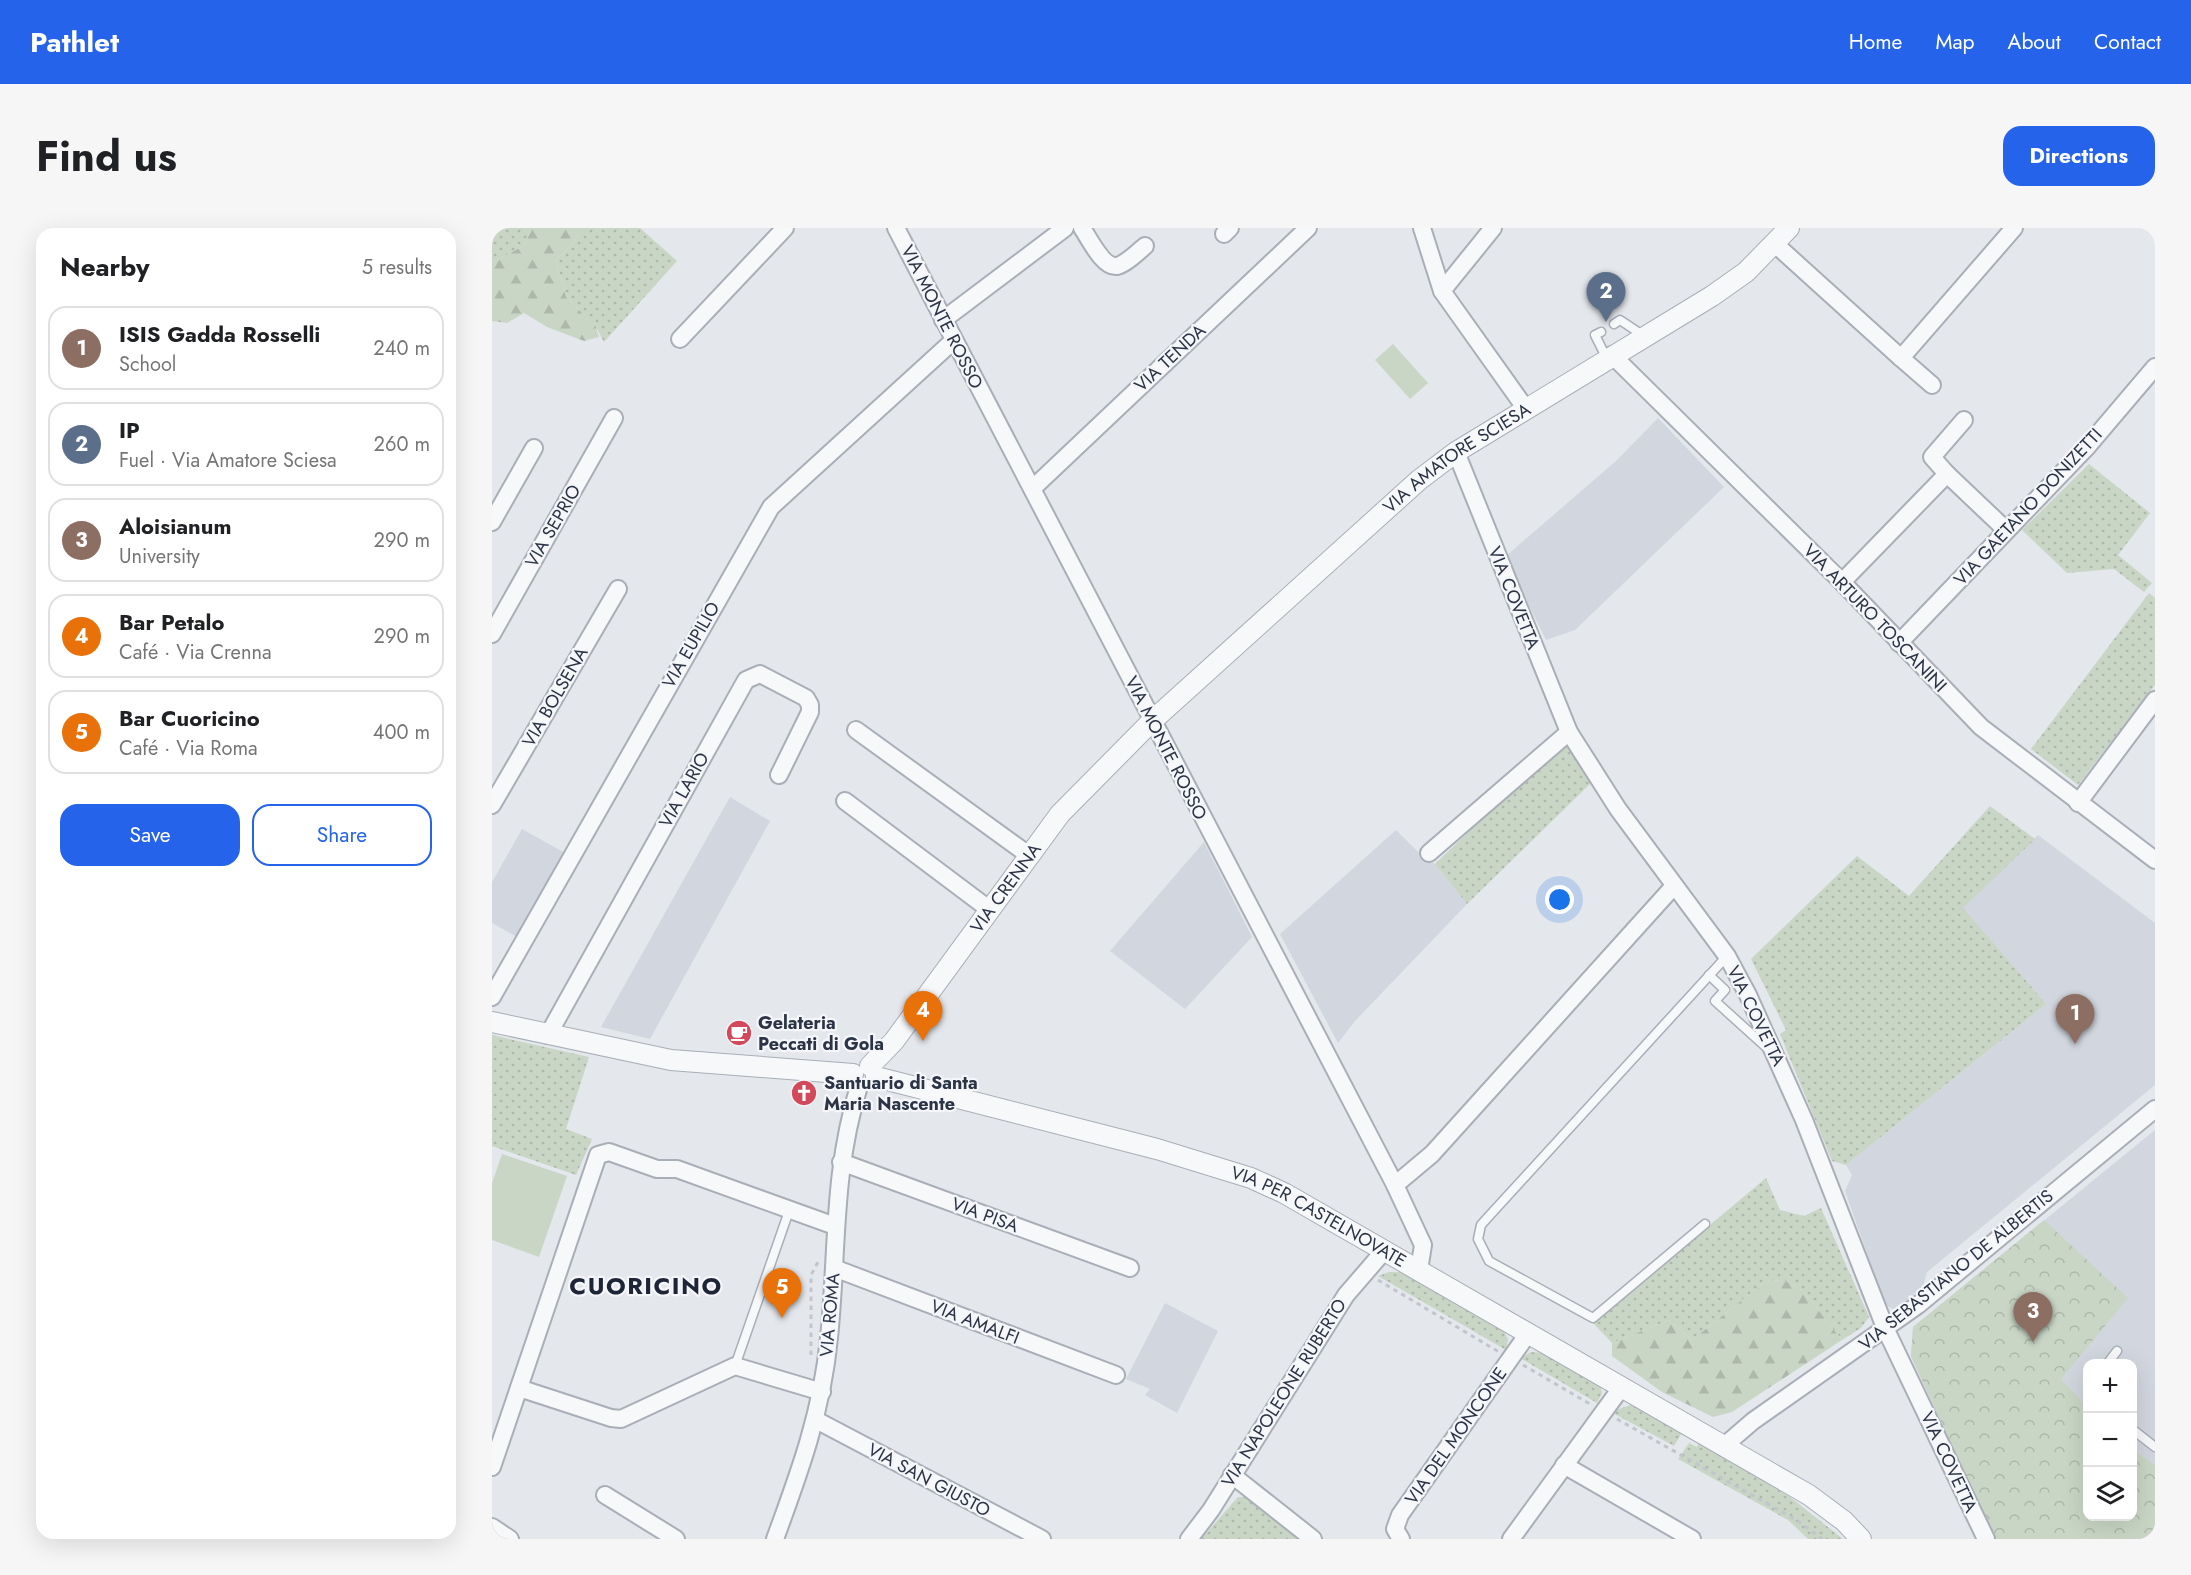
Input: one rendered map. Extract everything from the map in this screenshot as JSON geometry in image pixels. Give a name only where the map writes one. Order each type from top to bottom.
[{"type":"street","points":[[680,339],[785,228]]},
{"type":"street","name":"VIA MONTE ROSSO","points":[[896,228],[1395,1185],[1423,1245],[1419,1270]]},
{"type":"street","points":[[943,320],[1065,228]]},
{"type":"street","points":[[1082,228],[1105,261],[1112,265],[1120,265],[1145,246]]},
{"type":"street","name":"VIA TENDA","points":[[1033,488],[1308,228]]},
{"type":"street","points":[[1422,228],[1442,291],[1526,409]]},
{"type":"street","points":[[1442,291],[1493,228]]},
{"type":"street","name":"VIA AMATORE SCIESA","points":[[1152,721],[1419,480],[1456,452],[1721,290],[1746,272],[1789,228]]},
{"type":"street","points":[[1901,358],[2014,228]]},
{"type":"street","points":[[1775,244],[1932,385]]},
{"type":"street","name":"VIA EUPILIO","points":[[492,997],[771,507],[953,341]]},
{"type":"street","name":"VIA ARTURO TOSCANINI","points":[[1609,357],[1842,582],[1981,727],[2155,860]]},
{"type":"street","name":"VIA GAETANO DONIZETTI","points":[[1899,644],[2087,447],[2155,367]]},
{"type":"street","name":"VIA SEPRIO","points":[[492,634],[614,418]]},
{"type":"street","points":[[1964,420],[1932,457],[2006,530]]},
{"type":"street","points":[[492,522],[534,447]]},
{"type":"street","name":"VIA COVETTA","points":[[1456,452],[1569,732],[1618,809],[1673,887],[1726,956],[1738,976],[1776,1056],[1886,1330],[1986,1539]]},
{"type":"street","points":[[1842,582],[1947,474]]},
{"type":"street","name":"VIA BOLSENA","points":[[492,806],[618,589]]},
{"type":"street","name":"VIA LARIO","points":[[548,1035],[746,680],[753,675],[760,674],[788,688],[806,698],[810,705],[810,712],[779,776]]},
{"type":"street","points":[[2078,803],[2155,700]]},
{"type":"street","name":"VIA CRENNA","points":[[865,1076],[894,1041],[1060,814],[1152,721]]},
{"type":"street","points":[[856,730],[1030,856]]},
{"type":"street","points":[[1430,854],[1569,732]]},
{"type":"street","points":[[845,801],[990,910]]},
{"type":"street","points":[[1395,1185],[1432,1154],[1673,887]]},
{"type":"street","name":"VIA PER CASTELNOVATE","points":[[492,1022],[671,1060],[865,1076],[1157,1149],[1251,1178],[1284,1193],[1527,1335],[1809,1495],[1844,1521],[1861,1539]]},
{"type":"street","name":"VIA ROMA","points":[[775,1539],[812,1438],[822,1392],[829,1339],[841,1162],[865,1076]]},
{"type":"street","name":"VIA SEBASTIANO DE ALBERTIS","points":[[1724,1446],[1753,1421],[1886,1330],[2155,1109]]},
{"type":"street","points":[[492,1467],[595,1160],[603,1152],[657,1169],[677,1169],[835,1226]]},
{"type":"street","name":"VIA PISA","points":[[841,1162],[1130,1268]]},
{"type":"street","name":"VIA NAPOLEONE RUBERTO","points":[[1189,1539],[1346,1295],[1384,1251]]},
{"type":"street","name":"VIA AMALFI","points":[[834,1268],[1116,1375]]},
{"type":"street","name":"VIA DEL MONCONE","points":[[1401,1539],[1395,1529],[1400,1515],[1527,1335]]},
{"type":"street","points":[[519,1388],[611,1418],[621,1419],[735,1366],[822,1392]]},
{"type":"street","points":[[1511,1539],[1621,1388]]},
{"type":"street","name":"VIA SAN GIUSTO","points":[[816,1420],[1042,1539]]},
{"type":"street","points":[[1564,1465],[1692,1539]]},
{"type":"street","points":[[1232,1475],[1313,1539]]},
{"type":"street","points":[[605,1495],[676,1539]]},
{"type":"street","points":[[492,1527],[510,1539]]},
{"type":"lane","points":[[1614,324],[1620,320],[1645,336]]},
{"type":"lane","points":[[1601,332],[1595,335],[1609,357]]},
{"type":"lane","points":[[1705,1224],[1593,1318],[1489,1261],[1480,1249],[1478,1239],[1481,1225],[1726,956]]},
{"type":"lane","points":[[1709,975],[1725,990]]},
{"type":"lane","points":[[1738,976],[1715,1001],[1776,1056]]},
{"type":"lane","points":[[735,1366],[789,1211]]},
{"type":"lane","points":[[2111,1359],[2118,1350]]},
{"type":"lane","points":[[2137,1432],[2155,1447]]},
{"type":"shaded area","points":[[1658,418],[1724,487],[1575,630],[1546,640],[1505,557],[1616,461]]},
{"type":"shaded area","points":[[730,797],[770,821],[650,1039],[601,1027]]},
{"type":"shaded area","points":[[522,829],[565,853],[517,937],[492,923],[492,882]]},
{"type":"shaded area","points":[[1396,830],[1421,855],[1435,864],[1467,904],[1355,1021],[1338,1043],[1280,934]]},
{"type":"shaded area","points":[[2038,835],[2155,923],[2155,1085],[1927,1272],[1923,1286],[1896,1310],[1885,1305],[1845,1191],[1852,1175],[1846,1165],[2046,1004],[1962,908]]},
{"type":"shaded area","points":[[1204,842],[1252,937],[1185,1009],[1110,951]]},
{"type":"shaded area","points":[[2155,1130],[2155,1539],[1995,1539],[1911,1357],[1913,1327]]},
{"type":"shaded area","points":[[1165,1303],[1218,1331],[1177,1413],[1145,1395],[1150,1389],[1126,1379]]},
{"type":"green space","points":[[492,228],[531,228],[525,245],[492,263]]},
{"type":"green space","points":[[531,228],[582,228],[574,242],[556,260],[566,297],[596,327],[599,337],[584,341],[547,327],[524,313],[507,323],[492,321],[492,263],[525,245]]},
{"type":"green space","points":[[582,228],[640,228],[677,261],[604,342],[596,327],[566,297],[556,260],[574,242]]},
{"type":"green space","points":[[1393,344],[1428,383],[1410,399],[1375,360]]},
{"type":"green space","points":[[2089,464],[2150,513],[2118,555],[2152,583],[2144,592],[2114,569],[2067,573],[2022,530]]},
{"type":"green space","points":[[2149,593],[2155,598],[2155,685],[2078,785],[2031,749]]},
{"type":"green space","points":[[1562,743],[1568,745],[1591,783],[1467,904],[1435,864]]},
{"type":"green space","points":[[1990,806],[2035,839],[1963,908],[2046,1004],[1846,1165],[1832,1161],[1780,1034],[1786,1030],[1751,959],[1857,856],[1909,896]]},
{"type":"green space","points":[[492,1035],[589,1057],[566,1129],[592,1139],[576,1175],[492,1146]]},
{"type":"green space","points":[[502,1154],[567,1176],[539,1257],[492,1240],[492,1183]]},
{"type":"green space","points":[[1766,1178],[1780,1210],[1804,1216],[1821,1208],[1869,1317],[1861,1328],[1842,1340],[1803,1291],[1784,1280],[1766,1281],[1692,1340],[1669,1320],[1612,1343],[1593,1323]]},
{"type":"green space","points":[[2044,1220],[2128,1298],[2061,1379],[2083,1403],[2083,1521],[2137,1521],[2137,1453],[2155,1465],[2155,1539],[1995,1539],[1911,1356],[1913,1327]]},
{"type":"green space","points":[[1389,1272],[1404,1272],[1503,1330],[1508,1339],[1506,1350],[1378,1276]]},
{"type":"green space","points":[[1784,1280],[1803,1291],[1842,1340],[1732,1412],[1713,1417],[1662,1392],[1612,1356],[1612,1343],[1669,1320],[1692,1340],[1766,1281]]},
{"type":"green space","points":[[1531,1352],[1543,1353],[1600,1385],[1602,1393],[1597,1403],[1520,1358]]},
{"type":"green space","points":[[1633,1404],[1683,1431],[1674,1446],[1611,1412]]},
{"type":"green space","points":[[1699,1442],[1790,1497],[1843,1539],[1808,1539],[1788,1520],[1678,1459],[1689,1443],[1697,1447]]},
{"type":"green space","points":[[1238,1497],[1245,1497],[1301,1539],[1201,1539]]},
{"type":"place","name":"IP","points":[[1606,322]]},
{"type":"place","name":"Gelateria Peccati di Gola","points":[[739,1033]]},
{"type":"place","name":"Bar Petalo","points":[[923,1041]]},
{"type":"place","name":"ISIS Gadda Rosselli","points":[[2075,1044]]},
{"type":"place","name":"Santuario di Santa Maria Nascente","points":[[804,1093]]},
{"type":"place","name":"Bar Cuoricino","points":[[782,1318]]},
{"type":"place","name":"Aloisianum","points":[[2033,1342]]},
{"type":"district","name":"CUORICINO","points":[[646,1286]]}]
